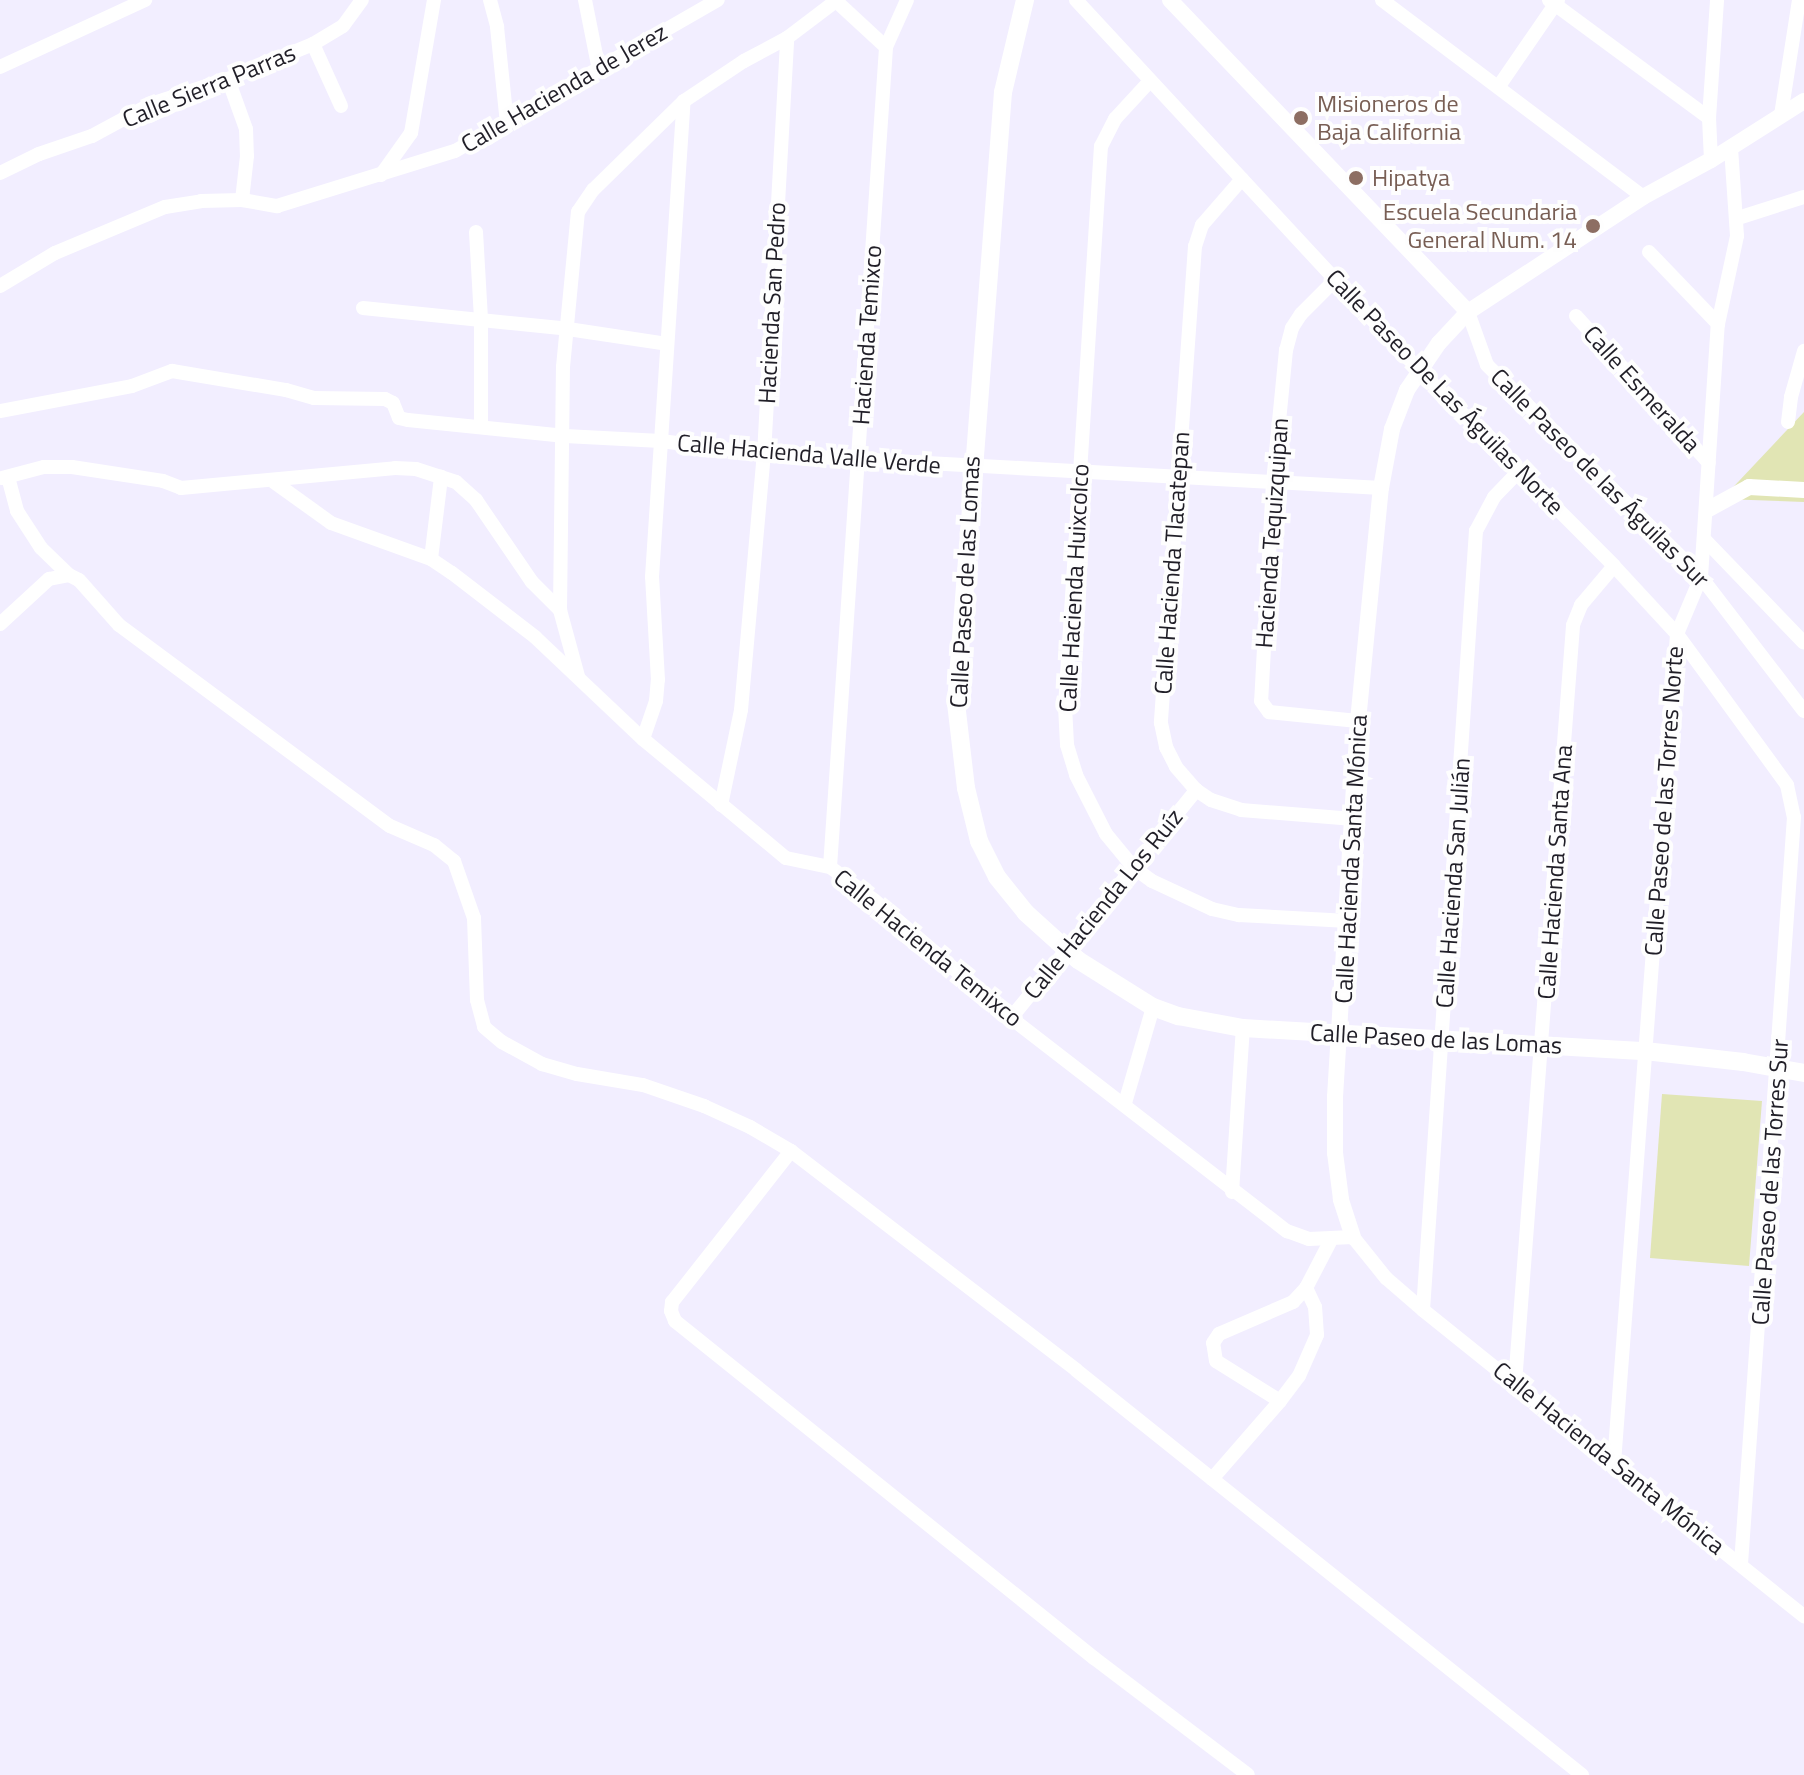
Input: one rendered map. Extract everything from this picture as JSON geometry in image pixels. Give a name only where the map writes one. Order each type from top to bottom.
[{"type":"main road","name":"Calle Paseo de las Lomas","points":[[1025,0],[1003,92],[956,703],[966,788],[979,841],[997,877],[1026,913],[1065,948],[1153,1007],[1178,1016],[1243,1028],[1645,1051],[1779,1067],[1804,1073]]},
{"type":"street","points":[[0,67],[145,0]]},
{"type":"street","name":"Calle Sierra Parras","points":[[0,173],[39,154],[92,136],[151,104],[228,79],[313,44],[343,26],[362,0]]},
{"type":"street","points":[[381,175],[411,133],[434,0]]},
{"type":"street","points":[[490,0],[497,27],[507,123]]},
{"type":"street","points":[[585,0],[599,70]]},
{"type":"street","points":[[687,0],[688,17]]},
{"type":"street","name":"Calle Hacienda de Jerez","points":[[0,286],[55,253],[165,207],[192,201],[242,200],[277,206],[455,151],[718,0]]},
{"type":"street","points":[[579,680],[560,610],[565,436],[562,390],[578,212],[593,190],[684,101],[744,61],[787,38],[835,0],[886,47]]},
{"type":"street","name":"Hacienda Temixco","points":[[830,867],[886,47],[907,0]]},
{"type":"street","name":"Calle Paseo De Las Águilas Norte","points":[[1076,0],[1419,370],[1614,566],[1677,634],[1787,785],[1792,801]]},
{"type":"street","name":"Calle Paseo de las Águilas Sur","points":[[1170,0],[1468,312],[1487,365],[1701,577],[1804,711]]},
{"type":"street","points":[[1382,0],[1643,197]]},
{"type":"street","points":[[1711,160],[1709,118],[1717,0]]},
{"type":"street","points":[[1781,115],[1799,0]]},
{"type":"street","points":[[1499,86],[1554,2],[1709,118]]},
{"type":"street","name":"Hacienda San Pedro","points":[[721,805],[741,710],[764,454],[787,38]]},
{"type":"street","points":[[313,44],[341,106]]},
{"type":"street","points":[[228,79],[246,129],[247,156],[242,200]]},
{"type":"street","name":"Calle Hacienda Huixcolco","points":[[1149,82],[1115,119],[1101,146],[1065,706],[1067,745],[1091,808],[1134,868],[1152,881],[1212,909],[1239,915],[1348,921]]},
{"type":"street","points":[[643,739],[656,701],[658,680],[652,577],[684,101]]},
{"type":"street","name":"Calle Hacienda Santa Mónica","points":[[1804,101],[1711,160],[1643,197],[1468,312],[1419,370],[1392,429],[1381,488],[1358,721],[1335,1097],[1335,1153],[1341,1199],[1353,1237],[1386,1278],[1804,1616]]},
{"type":"street","name":"Calle Paseo de las Torres Norte","points":[[1614,1463],[1677,634],[1701,577],[1706,541],[1718,324],[1735,251],[1738,218],[1731,147]]},
{"type":"street","name":"Calle Hacienda Tlacatepan","points":[[1242,179],[1202,225],[1195,246],[1161,723],[1171,757],[1196,790],[1226,807],[1354,819]]},
{"type":"street","points":[[1738,218],[1804,197]]},
{"type":"street","points":[[476,232],[481,320],[481,427]]},
{"type":"street","points":[[1649,252],[1718,324]]},
{"type":"street","name":"Hacienda Tequizquipan","points":[[1335,280],[1292,328],[1286,350],[1273,482],[1261,701],[1269,712],[1358,721]]},
{"type":"street","points":[[363,308],[568,329],[667,344]]},
{"type":"street","name":"Calle Esmeralda","points":[[1576,316],[1709,463]]},
{"type":"street","points":[[1788,422],[1791,397],[1804,351]]},
{"type":"street","name":"Calle Hacienda Valle Verde","points":[[0,411],[132,386],[172,371],[339,401],[385,399],[393,403],[399,418],[565,436],[661,441],[764,454],[1381,488]]},
{"type":"street","points":[[560,610],[532,582],[476,500],[456,482],[416,469],[395,468],[274,482],[181,488],[163,481],[72,467],[44,467],[4,478],[17,511],[41,548],[69,575],[79,580],[132,634],[390,826],[434,845],[454,861],[474,918],[477,1000],[484,1027],[502,1042],[542,1064],[577,1074],[643,1085],[704,1106],[791,1151],[1212,1479],[1582,1775]]},
{"type":"street","name":"Calle Hacienda San Julián","points":[[1423,1310],[1476,531],[1494,497],[1519,471]]},
{"type":"street","points":[[431,559],[441,477]]},
{"type":"street","name":"Calle Hacienda Temixco","points":[[274,482],[331,523],[431,559],[535,637],[643,739],[786,858],[830,867],[890,912],[1011,1018],[1125,1103],[1232,1192],[1287,1231],[1309,1239],[1353,1237]]},
{"type":"street","points":[[1707,510],[1749,487],[1804,490]]},
{"type":"street","points":[[1706,541],[1804,643]]},
{"type":"street","name":"Calle Hacienda Santa Ana","points":[[1515,1383],[1573,625],[1581,605],[1614,566]]},
{"type":"street","points":[[0,624],[49,579],[69,575]]},
{"type":"street","name":"Calle Hacienda Los Ruíz","points":[[1011,1018],[1196,790]]},
{"type":"street","name":"Calle Paseo de las Torres Sur","points":[[1741,1563],[1779,1067],[1794,817],[1792,801]]},
{"type":"street","points":[[1125,1103],[1153,1007]]},
{"type":"street","points":[[1232,1192],[1243,1028]]},
{"type":"street","points":[[791,1151],[672,1302],[675,1321],[1094,1658],[1248,1775]]},
{"type":"street","points":[[1280,1401],[1216,1361],[1213,1343],[1219,1334],[1293,1302],[1306,1288],[1331,1240]]},
{"type":"street","points":[[1212,1479],[1299,1376],[1317,1335],[1315,1307],[1306,1288]]},
{"type":"green space","points":[[1804,412],[1804,502],[1722,499]]},
{"type":"green space","points":[[1662,1094],[1762,1101],[1749,1266],[1650,1258]]},
{"type":"place","name":"Misioneros de Baja California","points":[[1301,118]]},
{"type":"place","name":"Hipatya","points":[[1356,178]]},
{"type":"place","name":"Escuela Secundaria General Num. 14","points":[[1593,226]]}]
